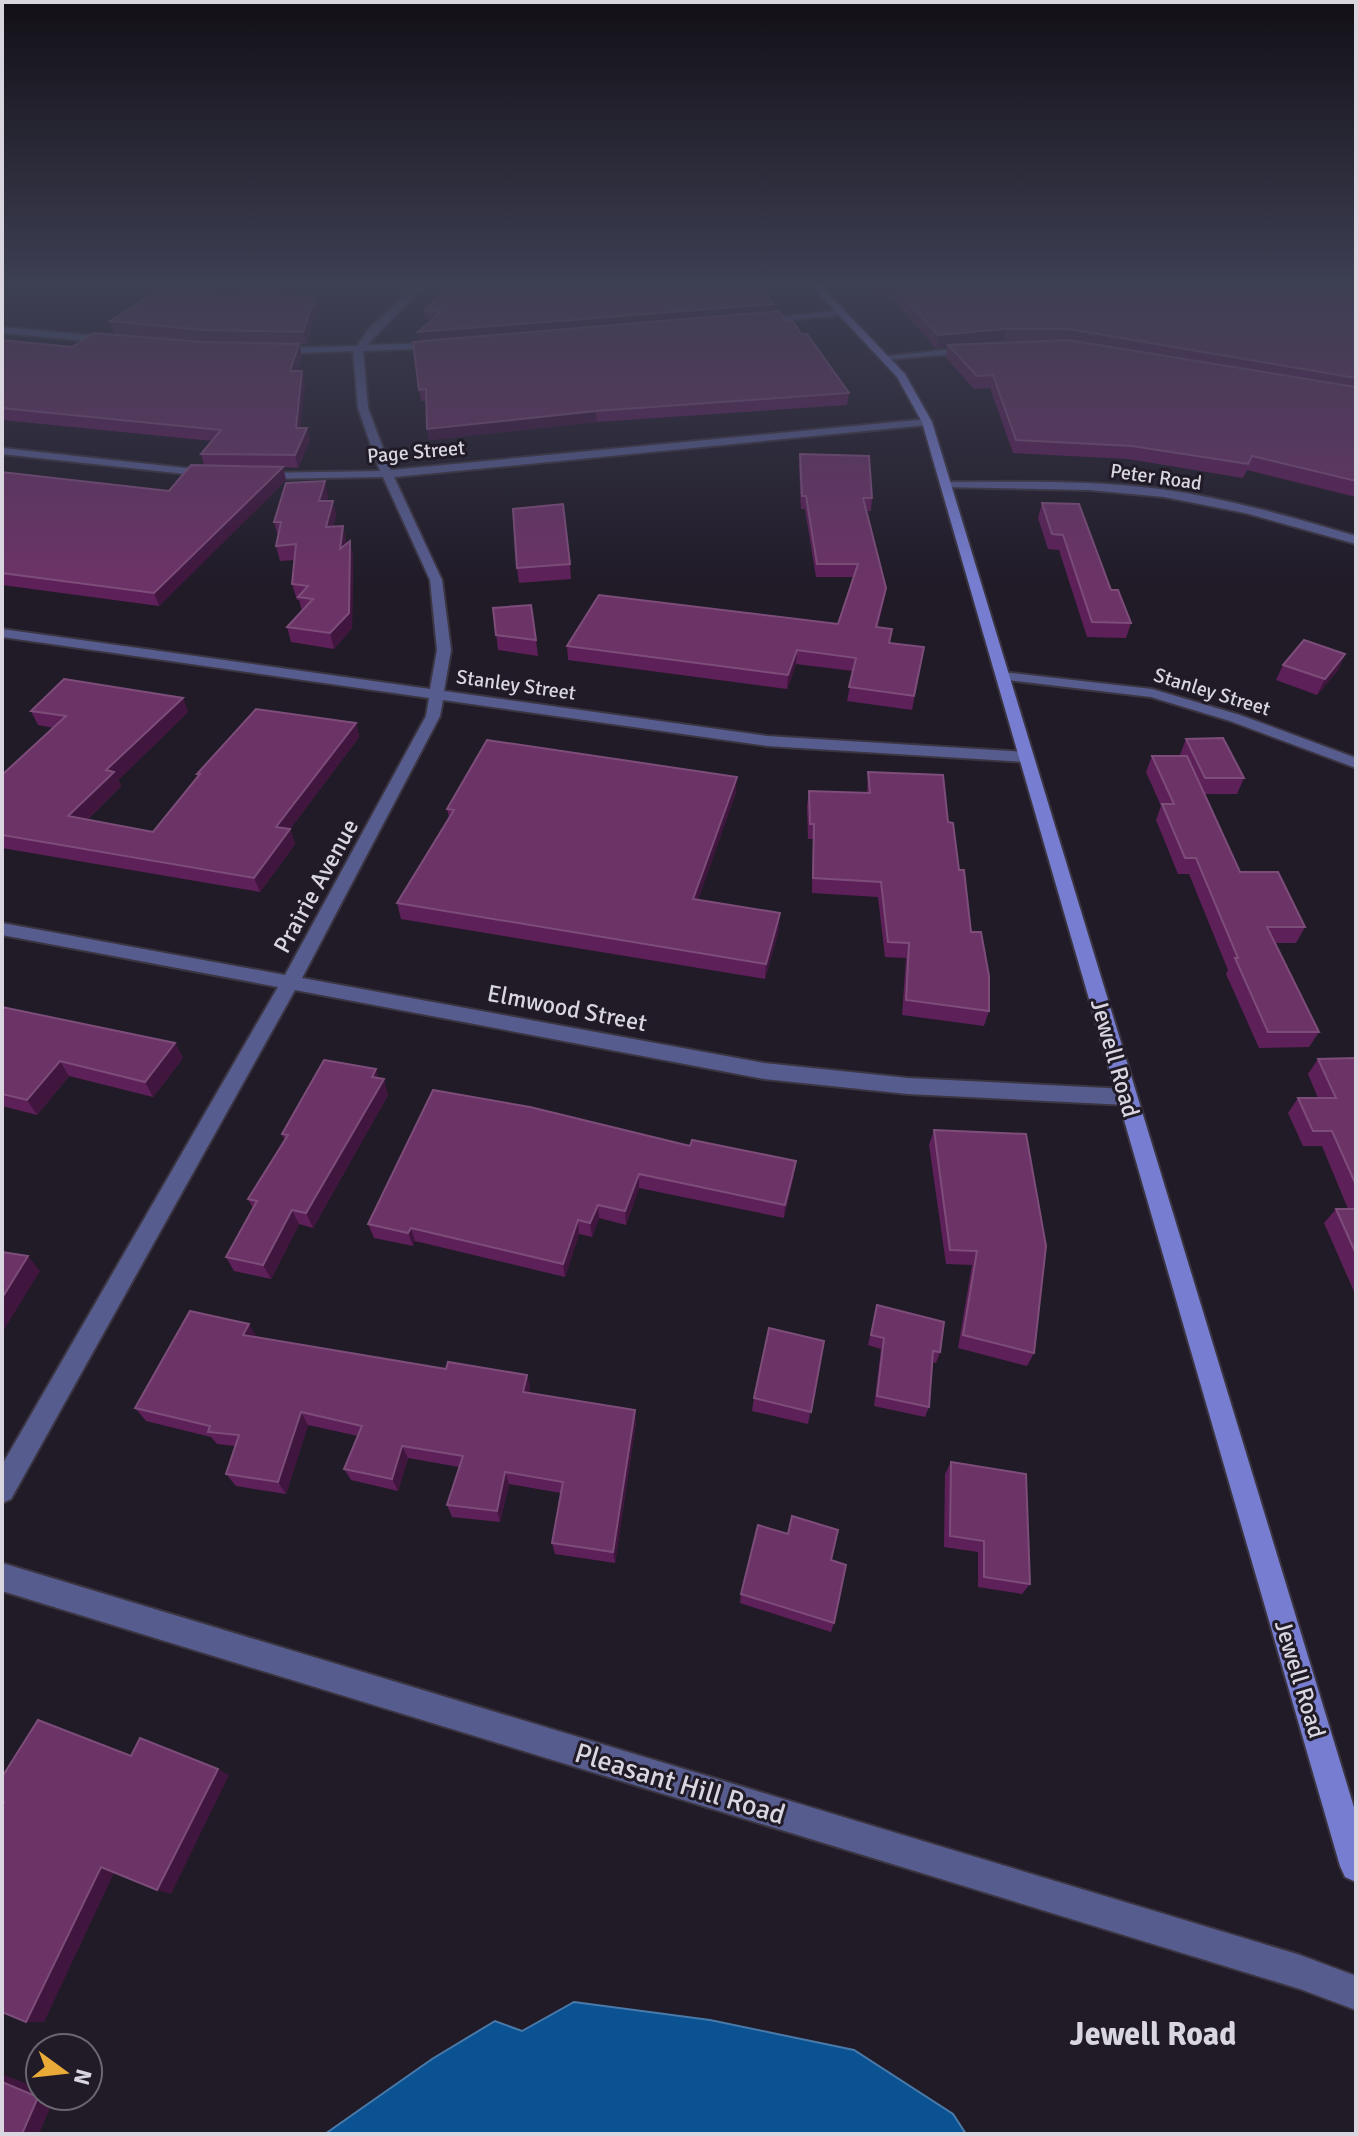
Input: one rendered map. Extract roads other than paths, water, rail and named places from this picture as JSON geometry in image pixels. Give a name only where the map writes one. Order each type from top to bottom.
[{"type":"street","name":"Prairie Avenue","points":[[2,1490],[290,983],[425,735],[440,694],[444,650],[436,580],[388,474],[363,408],[361,384]]},
{"type":"street","name":"Jewell Road","points":[[906,384],[927,422],[1356,1866]]},
{"type":"street","name":"Page Street","points":[[240,475],[388,474],[927,422]]},
{"type":"street","points":[[2,451],[224,474]]},
{"type":"street","name":"Peter Road","points":[[946,485],[1149,491],[1222,505],[1356,540]]},
{"type":"street","name":"Stanley Street","points":[[2,633],[767,741],[1026,757]]},
{"type":"street","name":"Stanley Street","points":[[1003,676],[1152,693],[1235,718],[1356,763]]},
{"type":"street","name":"Elmwood Street","points":[[2,929],[777,1072],[908,1086],[1127,1097]]},
{"type":"street","name":"Pleasant Hill Road","points":[[2,1577],[1300,1972],[1356,1993]]},
{"type":"water","points":[[574,2002],[710,2020],[854,2050],[953,2114],[966,2134],[325,2134],[432,2059],[495,2021],[522,2031]]},
{"type":"district","name":"Jewell Road","points":[[1153,2034]]}]
